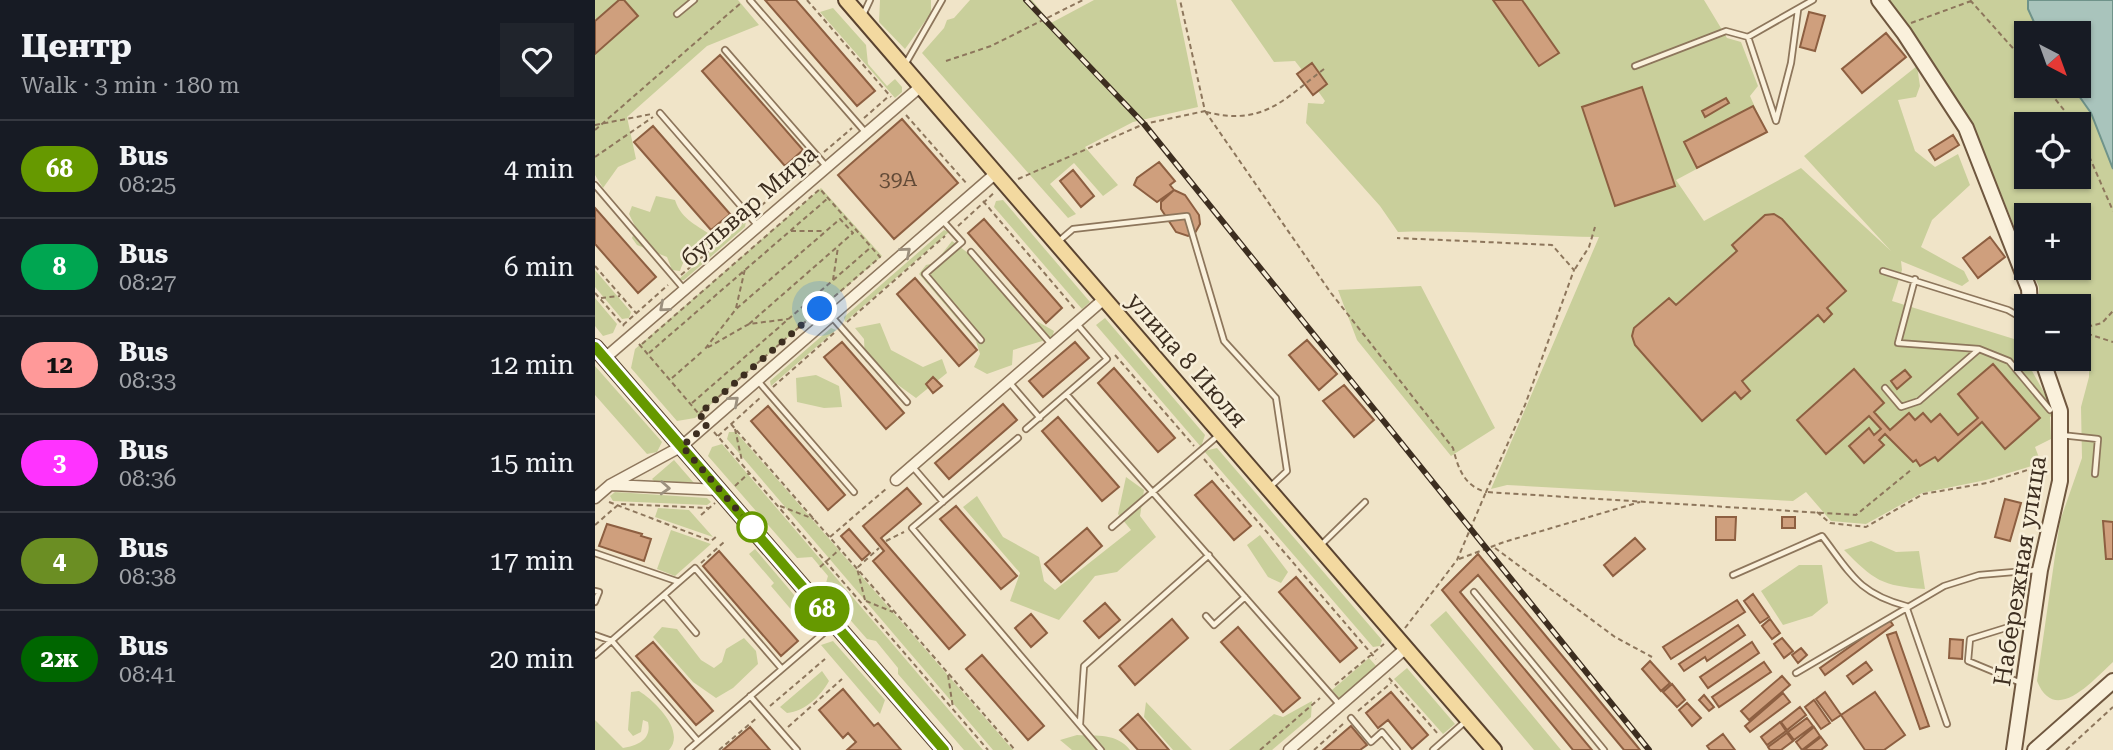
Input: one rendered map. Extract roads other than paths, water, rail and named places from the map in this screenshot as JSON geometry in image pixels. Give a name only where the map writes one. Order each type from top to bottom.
[{"type":"main road","name":"улица 8 Июля","points":[[846,0],[1494,750]]},
{"type":"main road","points":[[600,352],[944,750]]},
{"type":"street","points":[[1879,0],[1901,28],[1966,128],[2029,294]]},
{"type":"street","name":"бульвар Мира","points":[[600,352],[631,335],[920,87]]},
{"type":"street","points":[[595,498],[610,485],[682,446],[942,220],[1001,179]]},
{"type":"street","points":[[896,480],[1104,299]]},
{"type":"street","name":"Набережная улица","points":[[2014,750],[2026,683],[2040,570],[2060,481],[2060,411],[2046,371]]},
{"type":"street","points":[[610,485],[722,493]]},
{"type":"street","points":[[1289,750],[1406,648]]},
{"type":"street","points":[[2035,750],[2113,681]]},
{"type":"lane","points":[[677,14],[694,0]]},
{"type":"lane","points":[[750,0],[866,133]]},
{"type":"lane","points":[[861,18],[870,0]]},
{"type":"lane","points":[[904,67],[942,0]]},
{"type":"lane","points":[[1635,66],[1726,31],[1748,37],[1813,0]]},
{"type":"lane","points":[[1748,37],[1776,121],[1791,62],[1798,10]]},
{"type":"lane","points":[[726,50],[827,167]]},
{"type":"lane","points":[[660,113],[758,226]]},
{"type":"lane","points":[[595,185],[684,289]]},
{"type":"lane","points":[[1056,243],[1073,229],[1187,216],[1224,341],[1276,398],[1287,471],[1268,489]]},
{"type":"lane","points":[[942,220],[962,242],[925,274],[981,340]]},
{"type":"lane","points":[[971,252],[1052,344]]},
{"type":"lane","points":[[1883,271],[1915,278],[2014,313]]},
{"type":"lane","points":[[1915,278],[1898,343],[1979,349],[2008,362],[2050,410]]},
{"type":"lane","points":[[832,316],[907,402]]},
{"type":"lane","points":[[1026,429],[1107,359],[1076,323]]},
{"type":"lane","points":[[1885,388],[1901,407],[1919,401],[1979,349]]},
{"type":"lane","points":[[757,381],[854,492]]},
{"type":"lane","points":[[1009,382],[1040,418]]},
{"type":"lane","points":[[1067,395],[1341,705]]},
{"type":"lane","points":[[1112,527],[1220,433]]},
{"type":"lane","points":[[2060,435],[2098,439],[2095,474]]},
{"type":"lane","points":[[1018,438],[912,528],[1101,750]]},
{"type":"lane","points":[[912,466],[943,502]]},
{"type":"lane","points":[[1318,547],[1365,502]]},
{"type":"lane","points":[[1733,575],[1822,536],[1858,582],[1878,598],[1906,606]]},
{"type":"lane","points":[[595,553],[679,582]]},
{"type":"lane","points":[[1080,724],[1084,666],[1209,555]]},
{"type":"lane","points":[[595,655],[695,568],[782,668]]},
{"type":"lane","points":[[1796,673],[1944,586],[1979,575],[2040,570]]},
{"type":"lane","points":[[595,591],[599,592],[595,603]]},
{"type":"lane","points":[[1474,592],[1604,750]]},
{"type":"lane","points":[[664,595],[697,633]]},
{"type":"lane","points":[[1206,616],[1214,625],[1245,597]]},
{"type":"lane","points":[[1906,606],[1947,724]]},
{"type":"lane","points":[[2026,683],[2015,682],[1968,661],[1970,639],[2032,619]]},
{"type":"lane","points":[[688,750],[835,623]]},
{"type":"lane","points":[[595,635],[611,641],[698,741]]},
{"type":"lane","points":[[750,696],[797,750]]},
{"type":"lane","points":[[1351,718],[1371,741],[1382,732],[1397,750]]},
{"type":"lane","points":[[1433,750],[1468,720]]},
{"type":"water","points":[[2028,0],[2113,0],[2113,169],[2091,112],[2080,98],[2091,98],[2091,21],[2034,21],[2028,9]]},
{"type":"railway","points":[[1026,0],[1144,124],[1649,750]]}]
